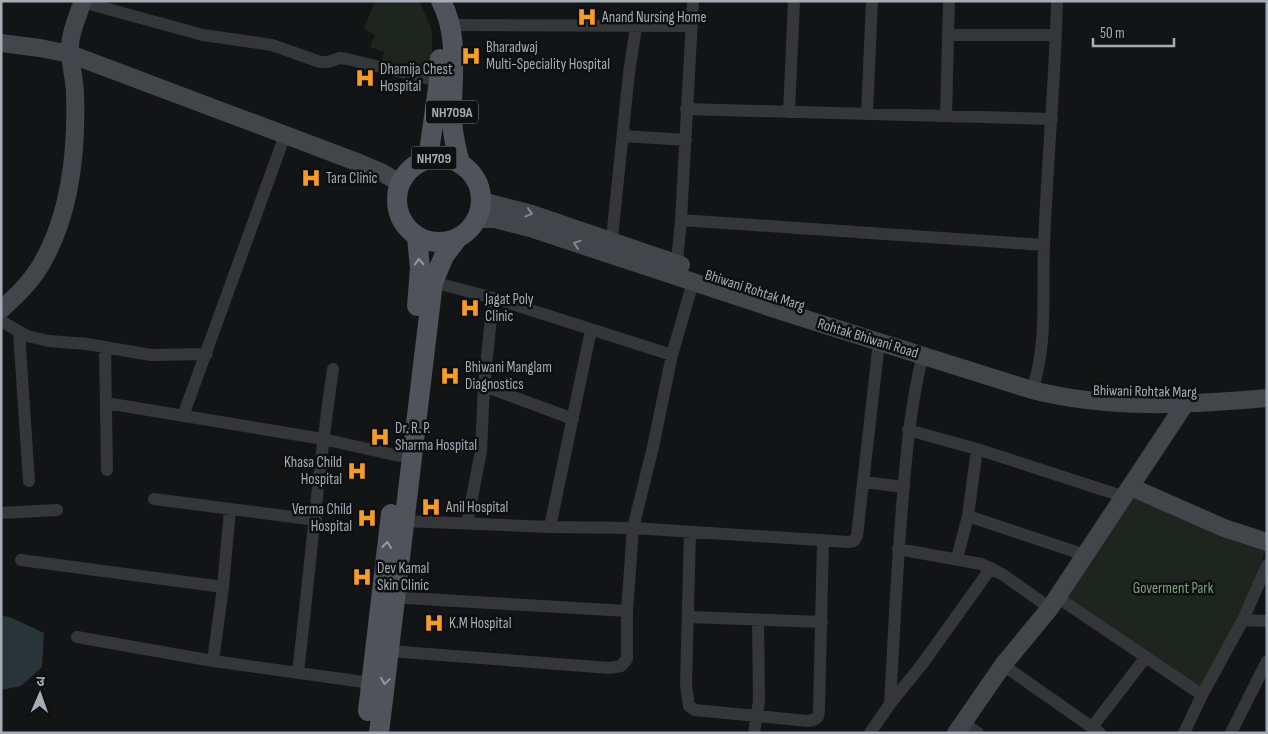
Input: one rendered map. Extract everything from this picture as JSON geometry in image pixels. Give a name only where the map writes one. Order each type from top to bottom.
[{"type":"main road","points":[[1,310],[24,289],[40,267],[59,223],[67,194],[73,157],[76,93],[70,54],[72,34],[83,1]]},
{"type":"main road","name":"NH709A","points":[[426,1],[433,11],[439,30],[439,81],[428,159]]},
{"type":"main road","name":"NH709A","points":[[441,1],[451,25],[453,60],[452,119],[460,163]]},
{"type":"main road","points":[[1,43],[70,54],[357,162],[381,172],[400,183]]},
{"type":"main road","name":"NH709","points":[[417,237],[400,219],[396,195],[406,172],[416,164],[428,159],[450,159],[460,163],[476,179],[480,190],[480,210]]},
{"type":"main road","points":[[379,733],[389,650],[388,598],[399,456],[420,268],[417,237],[430,242],[444,243],[457,239],[467,233],[480,210]]},
{"type":"main road","name":"Bhiwani Rohtak Marg","points":[[480,210],[532,214],[611,249],[676,270],[786,300],[1034,384],[1101,393],[1187,399],[1267,387]]},
{"type":"main road","points":[[366,733],[371,683],[404,521],[433,282],[444,256],[457,239]]},
{"type":"main road","name":"Rohtak Bhiwani Road","points":[[676,270],[692,282],[922,356],[1034,384]]},
{"type":"main road","points":[[960,727],[1003,665],[1054,602],[1128,492],[1187,399],[1267,398]]},
{"type":"main road","points":[[1128,492],[1267,542]]},
{"type":"street","points":[[83,1],[203,35],[272,45],[320,62],[328,62],[340,58],[347,59],[439,81]]},
{"type":"street","points":[[676,270],[681,220],[693,1]]},
{"type":"street","points":[[789,112],[794,1]]},
{"type":"street","points":[[867,113],[872,1]]},
{"type":"street","points":[[946,115],[949,1]]},
{"type":"street","points":[[1034,384],[1043,328],[1044,245],[1057,1]]},
{"type":"street","points":[[451,25],[692,26]]},
{"type":"street","points":[[611,249],[636,27]]},
{"type":"street","points":[[948,35],[1056,35]]},
{"type":"street","points":[[686,109],[1052,118]]},
{"type":"street","points":[[183,416],[285,135]]},
{"type":"street","points":[[624,136],[686,140]]},
{"type":"street","points":[[681,220],[1044,245]]},
{"type":"street","points":[[433,282],[492,298],[672,355]]},
{"type":"street","points":[[389,650],[618,668],[624,664],[628,653],[626,611],[632,528],[653,447],[672,355],[692,282]]},
{"type":"street","points":[[467,524],[480,451],[492,298]]},
{"type":"street","points":[[1,321],[19,332],[36,338],[151,355],[207,354]]},
{"type":"street","points":[[550,527],[592,330]]},
{"type":"street","points":[[19,332],[29,481]]},
{"type":"street","points":[[404,521],[550,527],[632,528],[849,542],[856,540],[879,342]]},
{"type":"street","points":[[105,347],[107,470]]},
{"type":"street","points":[[890,704],[898,549],[908,430],[922,356]]},
{"type":"street","points":[[298,672],[316,520],[323,439],[334,369]]},
{"type":"street","points":[[484,386],[574,419]]},
{"type":"street","points":[[106,403],[323,439],[399,456]]},
{"type":"street","points":[[908,430],[1128,492]]},
{"type":"street","points":[[957,558],[968,516],[977,449]]},
{"type":"street","points":[[864,482],[904,487]]},
{"type":"street","points":[[154,499],[316,520]]},
{"type":"street","points":[[1,513],[57,510]]},
{"type":"street","points":[[213,660],[223,587],[230,510]]},
{"type":"street","points":[[968,516],[1085,555]]},
{"type":"street","points":[[690,532],[686,684],[689,706],[695,710],[808,721],[818,717],[823,540]]},
{"type":"street","points":[[898,549],[957,558],[991,568],[1054,602],[1146,657],[1202,695]]},
{"type":"street","points":[[21,560],[223,587]]},
{"type":"street","points":[[1186,732],[1202,695],[1243,620],[1267,565]]},
{"type":"street","points":[[870,733],[890,704],[923,664],[991,568]]},
{"type":"street","points":[[388,598],[626,611]]},
{"type":"street","points":[[689,617],[822,622]]},
{"type":"street","points":[[754,733],[758,717],[759,689],[758,620]]},
{"type":"street","points":[[1243,620],[1267,622]]},
{"type":"street","points":[[76,637],[213,660],[371,683]]},
{"type":"street","points":[[1003,665],[1096,730],[1146,657]]},
{"type":"street","points":[[1231,733],[1261,688],[1267,661]]},
{"type":"street","points":[[960,727],[978,733]]},
{"type":"green space","points":[[375,1],[420,2],[432,31],[432,73],[381,63],[384,52],[370,47],[375,35],[364,29]]},
{"type":"green space","name":"Goverment Park","points":[[1132,492],[1267,547],[1239,619],[1201,688],[1064,595]]},
{"type":"shaded area","points":[[1,615],[44,633],[42,667],[21,686],[1,690]]},
{"type":"place","name":"Anand Nursing Home","points":[[587,17]]},
{"type":"place","name":"Bharadwaj Multi-Speciality Hospital","points":[[471,56]]},
{"type":"place","name":"Dhamija Chest Hospital","points":[[365,78]]},
{"type":"place","name":"Tara Clinic","points":[[311,178]]},
{"type":"place","name":"Jagat Poly Clinic","points":[[470,308]]},
{"type":"place","name":"Bhiwani Manglam Diagnostics","points":[[450,376]]},
{"type":"place","name":"Dr. R. P. Sharma Hospital","points":[[380,437]]},
{"type":"place","name":"Khasa Child Hospital","points":[[357,471]]},
{"type":"place","name":"Anil Hospital","points":[[431,507]]},
{"type":"place","name":"Verma Child Hospital","points":[[367,518]]},
{"type":"place","name":"Dev Kamal Skin Clinic","points":[[362,577]]},
{"type":"place","name":"K.M Hospital","points":[[434,623]]}]
